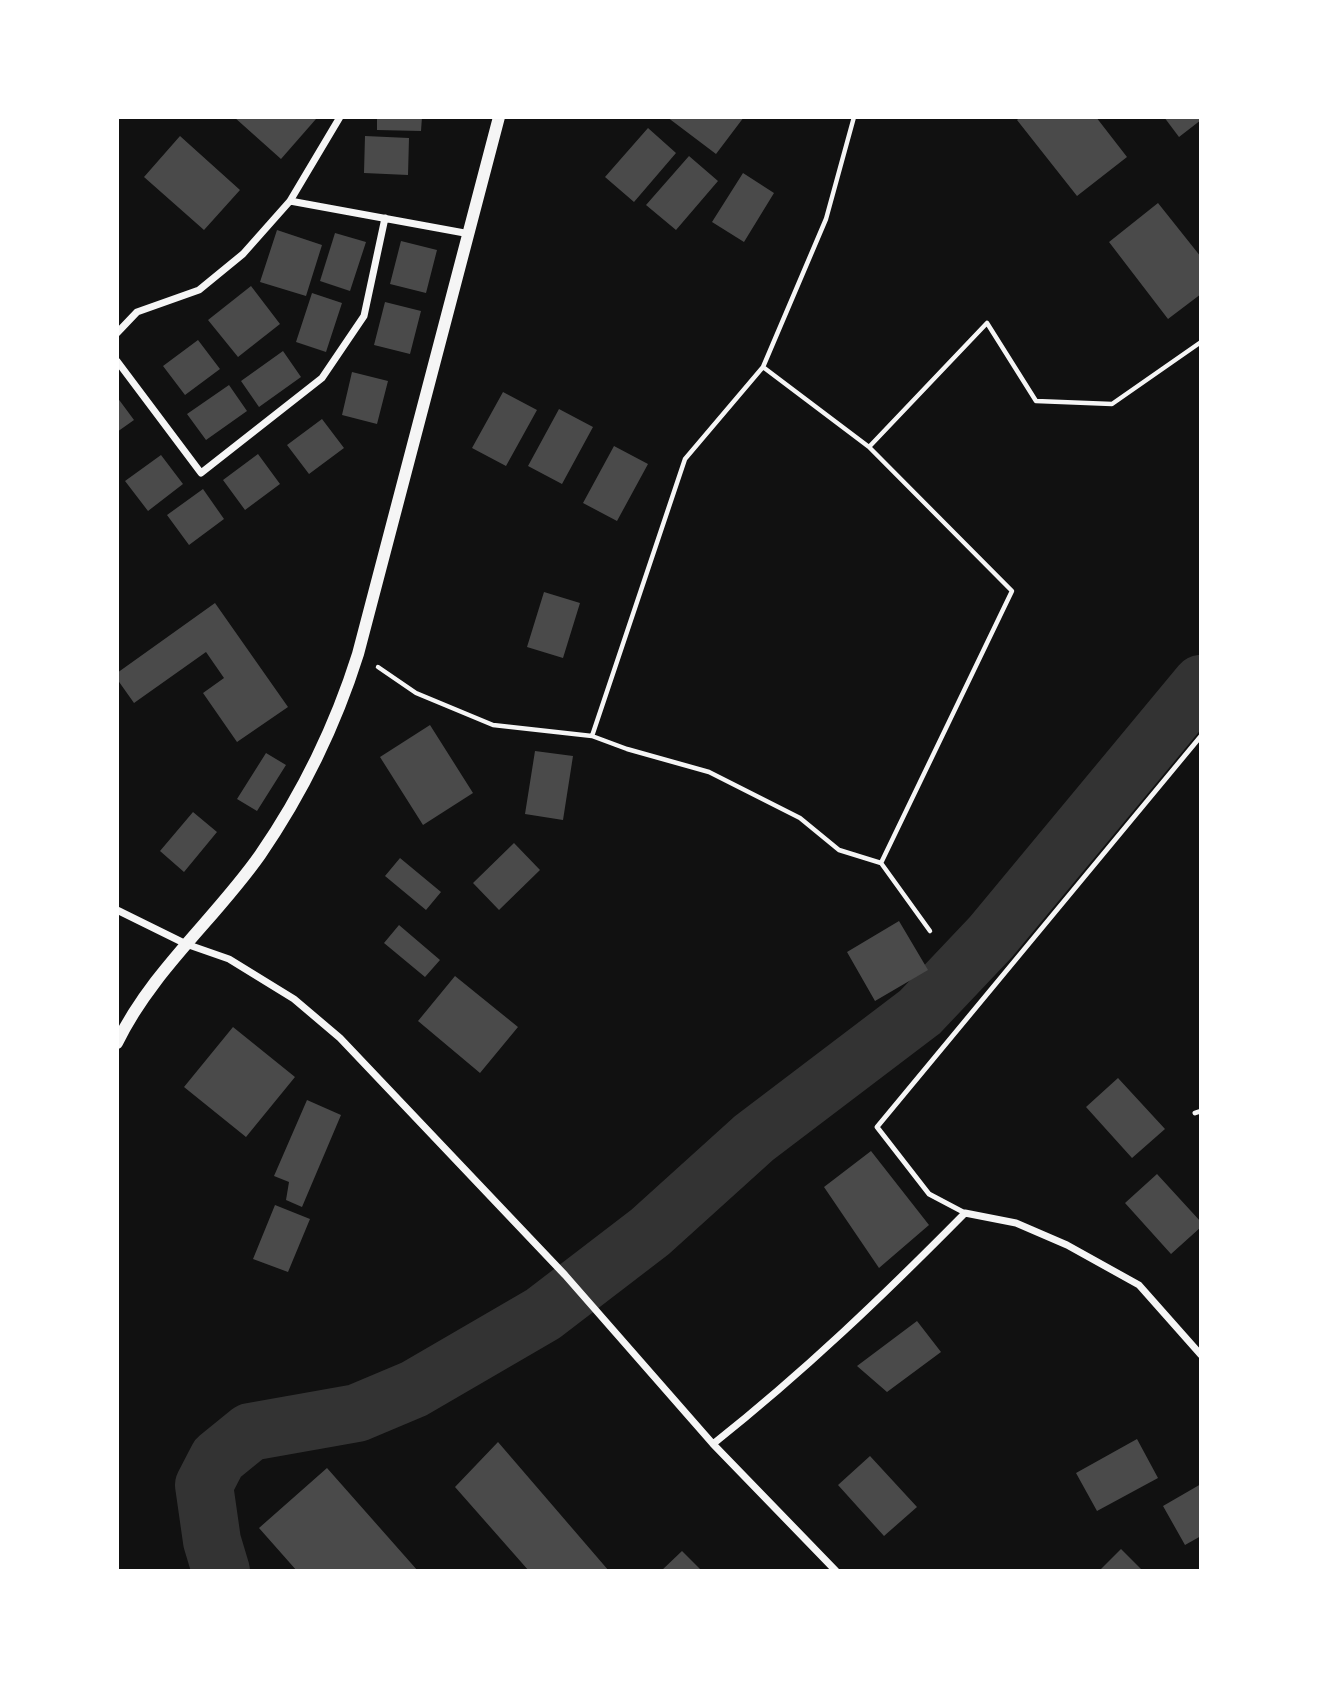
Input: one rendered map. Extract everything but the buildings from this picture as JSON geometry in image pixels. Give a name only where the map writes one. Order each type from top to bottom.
[{"type":"street","points":[[117,333],[136,312],[199,290],[243,254],[290,201],[340,117]]},
{"type":"street","points":[[117,1043],[186,944],[259,856],[306,779],[338,718],[358,654],[499,117]]},
{"type":"street","points":[[290,201],[470,234]]},
{"type":"street","points":[[117,361],[201,473],[322,378],[364,316],[385,218]]},
{"type":"street","points":[[117,910],[186,944],[229,960],[293,999],[340,1038],[599,1313],[713,1444],[836,1571]]},
{"type":"street","points":[[713,1444],[788,1384],[850,1328],[965,1213],[1016,1223],[1067,1245],[1139,1285],[1201,1355]]},
{"type":"lane","points":[[965,1213],[929,1194],[877,1127],[1201,736]]},
{"type":"path","points":[[592,736],[685,459],[763,367],[825,219],[854,117]]},
{"type":"path","points":[[869,447],[987,323],[1036,401],[1112,404],[1201,342]]},
{"type":"path","points":[[763,367],[869,447],[1012,591],[881,863]]},
{"type":"path","points":[[358,654],[416,693],[494,725],[592,736],[709,772],[800,818],[839,850],[881,863],[930,931]]},
{"type":"waterway","points":[[221,1571],[212,1541],[204,1485],[218,1458],[250,1432],[357,1413],[414,1389],[543,1314],[650,1232],[754,1138],[920,1012],[991,937],[1201,684]]}]
